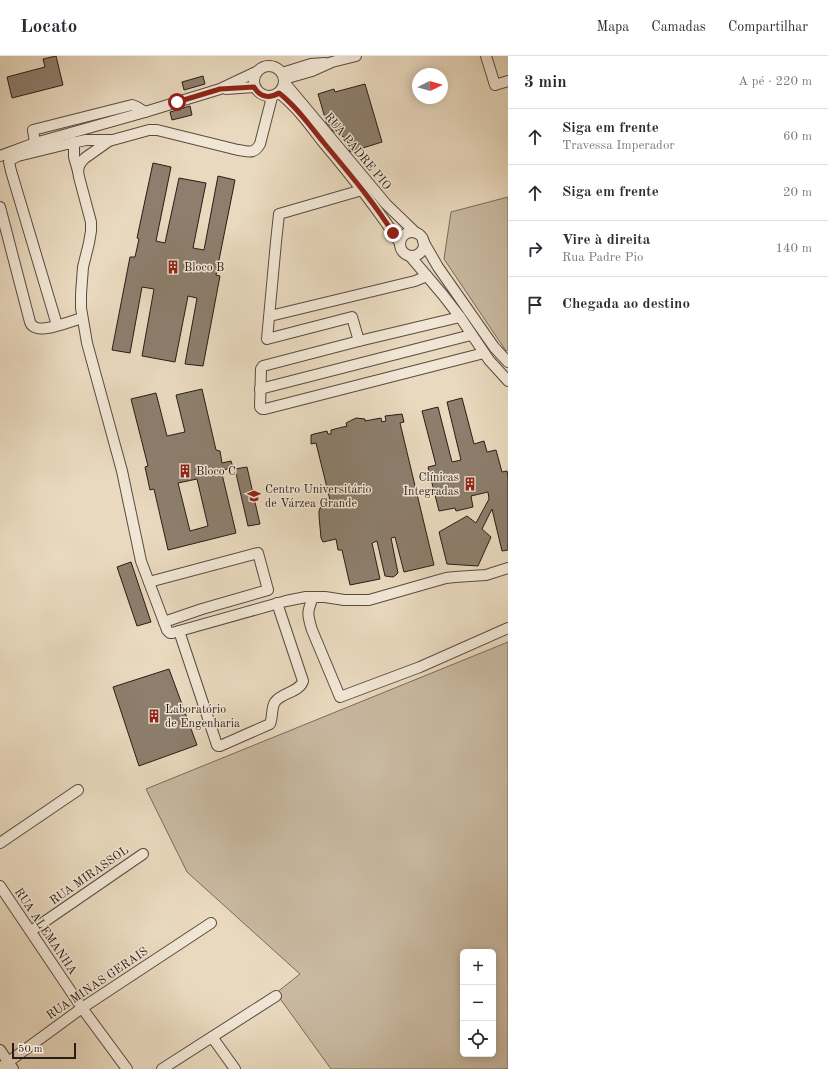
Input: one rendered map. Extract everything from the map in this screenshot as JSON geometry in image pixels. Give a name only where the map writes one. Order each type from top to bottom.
[{"type":"street","points":[[283,78],[311,64],[332,62],[356,56]]},
{"type":"street","points":[[486,56],[495,85],[508,81]]},
{"type":"street","points":[[0,156],[35,143],[84,130],[220,89],[256,72],[259,69],[269,66],[278,69],[283,78],[283,88],[276,95],[260,144],[256,150],[238,150],[154,130],[111,140],[86,140],[74,142],[18,156],[10,160],[9,162],[25,221],[57,325]]},
{"type":"street","points":[[256,72],[253,82],[258,93],[267,97],[276,95]]},
{"type":"street","name":"RUA PADRE PIO","points":[[283,78],[386,204],[416,233]]},
{"type":"street","points":[[220,89],[254,87]]},
{"type":"street","name":"RUA PADRE PIO","points":[[276,95],[302,116],[362,190],[400,243]]},
{"type":"street","points":[[35,143],[32,130],[132,106],[145,112]]},
{"type":"street","points":[[84,130],[90,155]]},
{"type":"street","points":[[78,171],[82,161],[111,140]]},
{"type":"street","points":[[74,142],[74,157],[91,222],[89,244],[83,267],[81,294],[82,318],[87,343],[122,471],[140,558],[170,634],[302,597],[369,600],[446,578],[486,575],[508,568]]},
{"type":"street","points":[[0,150],[15,150]]},
{"type":"street","points":[[359,341],[352,317],[268,339],[279,214],[362,190]]},
{"type":"street","points":[[0,208],[30,322],[38,329],[82,318]]},
{"type":"street","points":[[508,362],[494,347],[438,267],[422,237],[416,233],[408,232],[405,234],[400,240],[402,252],[410,256],[427,276],[460,317],[484,353],[508,381]]},
{"type":"street","points":[[410,256],[421,252],[423,249],[423,241]]},
{"type":"street","points":[[270,316],[415,281],[427,276]]},
{"type":"street","points":[[460,317],[263,366],[260,369],[260,407],[265,409],[484,353]]},
{"type":"street","points":[[260,389],[471,335]]},
{"type":"street","points":[[149,582],[258,553],[268,590],[202,609],[164,622]]},
{"type":"street","points":[[313,597],[308,611],[309,620],[340,697],[420,667],[508,628]]},
{"type":"street","points":[[179,631],[217,745],[220,746],[270,724],[272,720],[272,709],[274,702],[283,695],[302,685],[303,681],[278,603]]},
{"type":"street","points":[[0,843],[78,790]]},
{"type":"street","name":"RUA MIRASSOL","points":[[31,931],[143,854]]},
{"type":"street","name":"RUA ALEMANHA","points":[[0,886],[82,1008],[127,1069]]},
{"type":"street","name":"RUA MINAS GERAIS","points":[[7,1066],[82,1008],[211,924]]},
{"type":"street","points":[[162,1069],[276,996]]},
{"type":"street","points":[[212,1038],[235,1069]]},
{"type":"street","points":[[0,1050],[7,1066]]},
{"type":"shaded area","points":[[508,197],[508,350],[506,351],[444,259],[451,212]]},
{"type":"shaded area","points":[[508,642],[508,1069],[331,1069],[276,993],[300,974],[187,872],[146,789]]},
{"type":"building","points":[[56,56],[63,85],[12,98],[7,77],[45,67],[43,59]]},
{"type":"building","points":[[203,76],[205,84],[184,90],[182,82]]},
{"type":"building","points":[[365,84],[382,142],[350,152],[347,139],[328,128],[318,94],[334,89],[335,92]]},
{"type":"building","points":[[190,106],[192,115],[172,120],[170,112]]},
{"type":"building","name":"Bloco B","points":[[153,163],[171,167],[156,241],[165,243],[179,178],[206,183],[193,248],[204,250],[218,176],[235,180],[216,275],[220,276],[203,366],[185,364],[197,298],[188,296],[175,362],[142,356],[154,289],[142,287],[130,353],[112,350],[130,257],[135,257],[139,239],[137,238]]},
{"type":"building","name":"Bloco C","points":[[202,389],[216,450],[220,451],[222,463],[231,461],[233,467],[224,470],[224,473],[222,474],[236,533],[168,550],[154,489],[150,490],[145,467],[148,466],[131,399],[156,393],[167,436],[185,432],[176,395]],"holes":[[[197,479],[208,526],[190,531],[178,483]]]},
{"type":"building","name":"Clínicas Integradas","points":[[462,398],[474,444],[484,441],[487,452],[496,450],[502,472],[507,471],[508,477],[508,550],[502,551],[492,509],[482,529],[491,537],[478,566],[447,564],[439,532],[467,516],[476,523],[489,499],[488,492],[471,496],[473,507],[456,511],[455,508],[439,511],[428,467],[436,465],[422,411],[438,407],[452,462],[461,460],[447,402]]},
{"type":"building","points":[[402,414],[404,422],[400,423],[434,565],[404,572],[395,537],[391,538],[398,573],[393,577],[385,576],[377,541],[372,543],[380,579],[350,585],[342,550],[338,550],[336,539],[323,542],[321,538],[319,511],[321,506],[331,504],[316,443],[311,444],[311,435],[327,431],[328,434],[331,434],[331,430],[347,426],[346,423],[356,418],[365,419],[365,421],[381,418],[382,422],[386,421],[385,416]]},
{"type":"building","points":[[247,467],[260,524],[248,526],[235,469]]},
{"type":"building","points":[[131,562],[151,622],[137,626],[117,567]]},
{"type":"building","name":"Laboratório de Engenharia","points":[[169,669],[197,745],[139,766],[113,687]]},
{"type":"place","name":"Bloco B","points":[[173,267]]},
{"type":"place","name":"Bloco C","points":[[185,471]]},
{"type":"place","name":"Clínicas Integradas","points":[[470,484]]},
{"type":"place","name":"Centro Universitário de Várzea Grande","points":[[254,496]]},
{"type":"place","name":"Laboratório de Engenharia","points":[[154,716]]},
{"type":"route","points":[[177,102],[220,89],[254,87],[258,93],[267,97],[279,93],[302,116],[347,170],[381,214],[393,233]]}]
